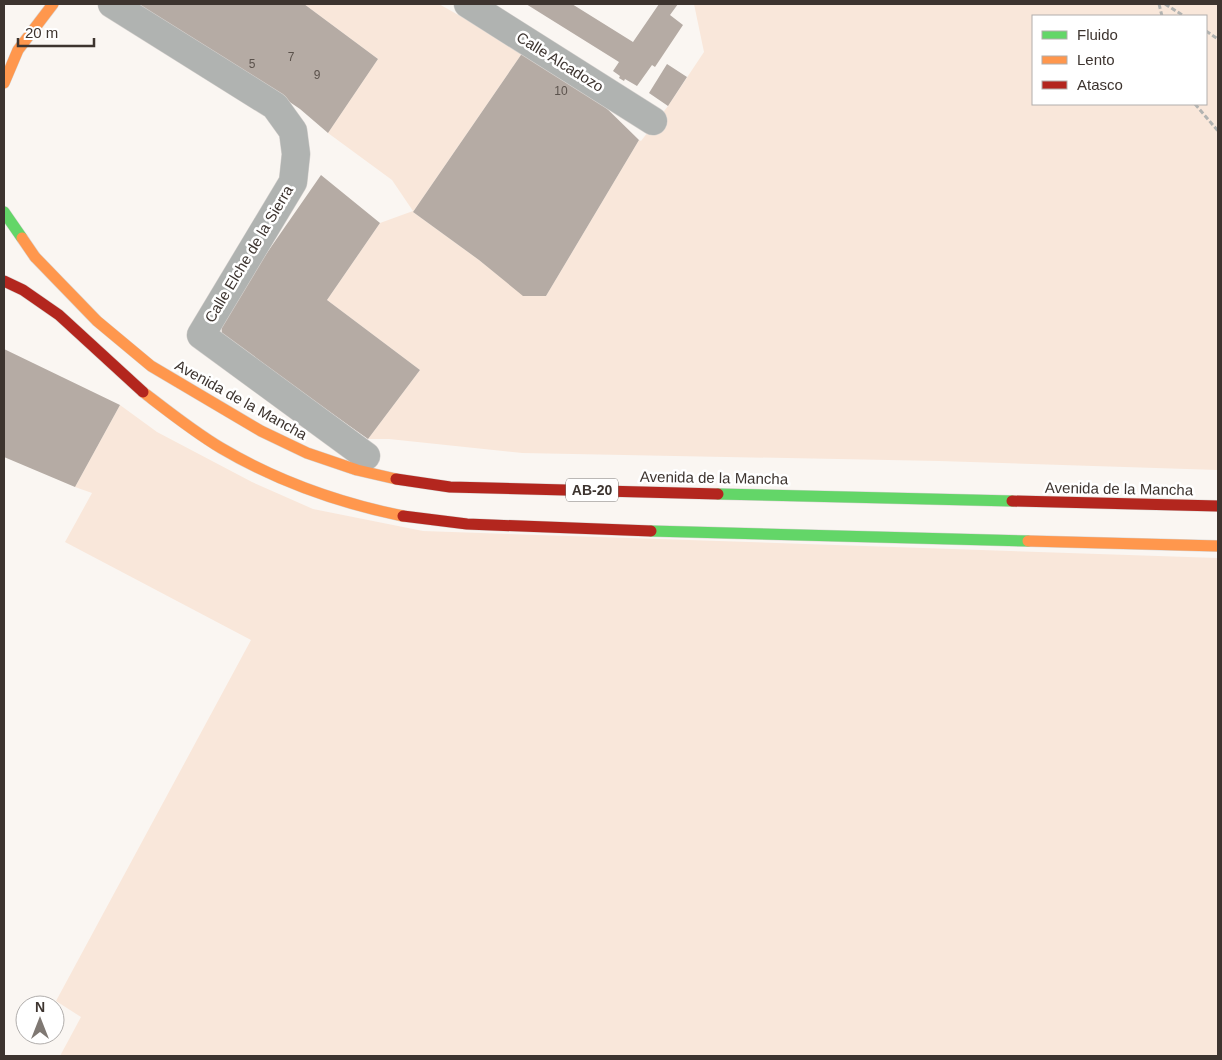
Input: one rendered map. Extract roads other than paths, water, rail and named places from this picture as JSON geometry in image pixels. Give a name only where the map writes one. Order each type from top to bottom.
[{"type":"main road","points":[[4,82],[18,50],[53,4]]},
{"type":"main road","points":[[4,61],[18,50]]},
{"type":"main road","name":"Avenida de la Mancha","points":[[4,212],[35,257],[98,322],[151,366],[261,431],[307,453],[357,470],[396,479],[450,487],[1218,506]]},
{"type":"main road","points":[[4,280],[40,300],[105,360],[189,427],[248,463],[340,501],[378,511],[426,520],[538,528],[1218,546]]},
{"type":"street","name":"Calle Elche de la Sierra","points":[[112,4],[275,106],[292,131],[296,154],[292,182],[202,335],[366,456]]},
{"type":"street","name":"Calle Alcadozo","points":[[468,4],[653,121]]}]
